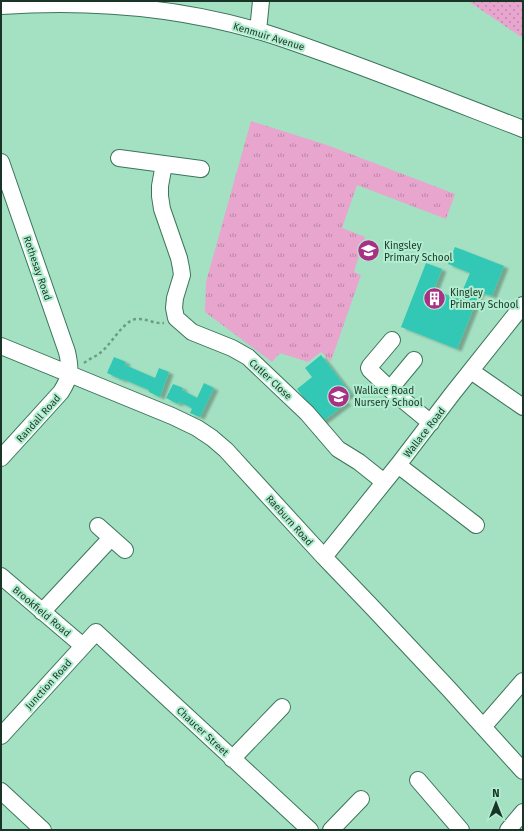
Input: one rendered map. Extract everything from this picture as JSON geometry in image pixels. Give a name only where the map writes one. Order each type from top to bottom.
[{"type":"street","points":[[258,31],[261,1]]},
{"type":"street","name":"Kenmuir Avenue","points":[[1,6],[24,4],[116,6],[155,10],[203,18],[258,31],[311,48],[523,130]]},
{"type":"street","points":[[119,158],[201,170]]},
{"type":"street","name":"Rothesay Road","points":[[1,162],[6,194],[67,352],[70,363],[70,374]]},
{"type":"street","points":[[164,164],[160,196],[162,209],[181,268],[182,276],[175,298],[174,308],[176,318]]},
{"type":"street","name":"Wallace Road","points":[[324,557],[523,305]]},
{"type":"street","name":"Cutler Close","points":[[176,318],[192,332],[232,348],[248,357],[307,413],[338,449],[359,462],[384,482]]},
{"type":"street","points":[[392,340],[369,368],[390,389],[431,423]]},
{"type":"street","name":"Raeburn Road","points":[[1,346],[172,416],[197,428],[212,438],[226,450],[523,771]]},
{"type":"street","points":[[390,389],[414,360]]},
{"type":"street","points":[[471,371],[523,408]]},
{"type":"street","name":"Randall Road","points":[[1,458],[61,392],[70,374]]},
{"type":"street","points":[[398,465],[476,525]]},
{"type":"street","points":[[98,526],[124,550]]},
{"type":"street","points":[[42,612],[111,538]]},
{"type":"street","name":"Brookfield Road","points":[[1,576],[83,646]]},
{"type":"street","name":"Junction Road","points":[[1,736],[96,632]]},
{"type":"street","name":"Chaucer Street","points":[[96,632],[310,830]]},
{"type":"street","points":[[483,727],[523,681]]},
{"type":"street","points":[[232,759],[282,707]]},
{"type":"street","points":[[418,780],[461,830]]},
{"type":"street","points":[[1,791],[43,830]]},
{"type":"street","points":[[331,830],[361,799]]},
{"type":"street","points":[[508,830],[523,812]]},
{"type":"path","points":[[70,374],[100,353],[126,325],[134,320],[144,319],[156,323],[162,323],[176,318]]},
{"type":"green space","points":[[468,1],[523,1],[523,38]]},
{"type":"green space","points":[[251,121],[327,145],[455,194],[446,219],[357,185],[342,228],[365,237],[354,272],[361,275],[331,361],[321,352],[308,362],[280,353],[272,362],[205,312],[206,282]]},
{"type":"building","name":"Kingley Primary School","points":[[455,247],[504,266],[492,296],[480,292],[457,349],[401,327],[426,263],[442,269],[434,290],[459,299],[470,273],[448,264]]},
{"type":"building","points":[[321,355],[351,394],[343,399],[347,403],[322,422],[297,389],[312,377],[305,368]]},
{"type":"building","points":[[114,357],[126,362],[125,365],[155,378],[159,368],[169,372],[160,397],[149,392],[149,390],[107,373]]},
{"type":"building","points":[[204,383],[214,388],[200,417],[190,413],[192,409],[190,407],[179,402],[178,404],[166,398],[173,384],[183,388],[182,390],[197,398]]},
{"type":"place","name":"Kingsley Primary School","points":[[369,251]]},
{"type":"place","name":"Kingley Primary School","points":[[434,298]]},
{"type":"place","name":"Wallace Road Nursery School","points":[[338,396]]}]
